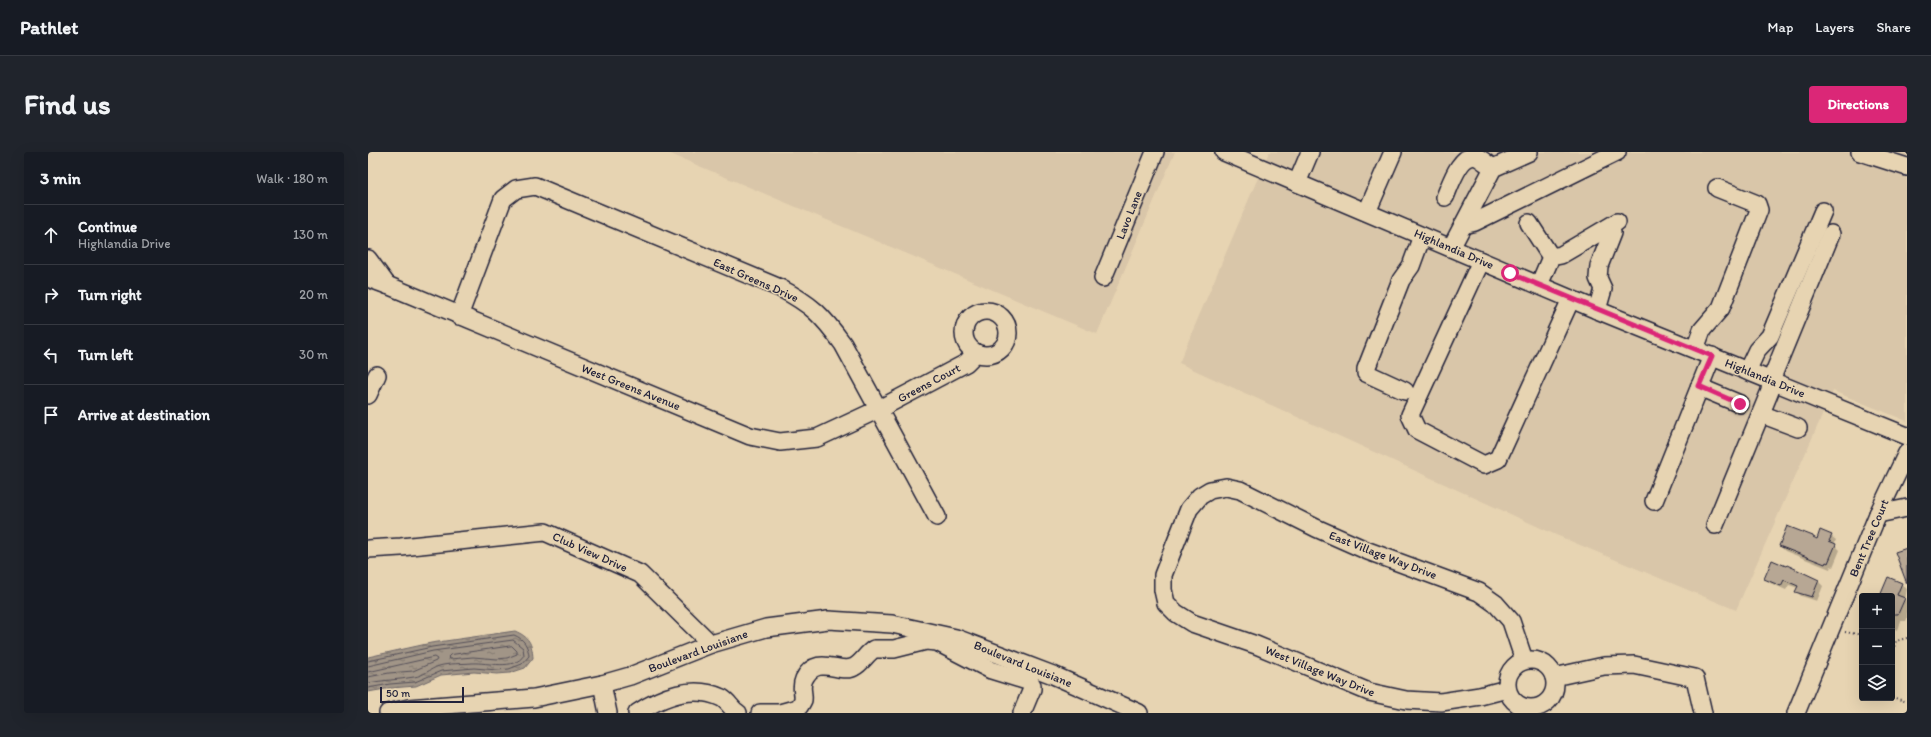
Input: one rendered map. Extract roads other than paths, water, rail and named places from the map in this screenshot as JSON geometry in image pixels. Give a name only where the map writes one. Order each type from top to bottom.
[{"type":"street","name":"Lavo Lane","points":[[1103,278],[1155,152]]},
{"type":"street","name":"Highlandia Drive","points":[[1224,152],[1597,310],[1907,436]]},
{"type":"street","points":[[1297,183],[1310,152]]},
{"type":"street","points":[[1367,212],[1393,152]]},
{"type":"street","points":[[1451,248],[1493,168],[1529,152]]},
{"type":"street","points":[[1463,225],[1475,222],[1617,152]]},
{"type":"street","points":[[1860,152],[1907,168]]},
{"type":"street","points":[[1445,197],[1460,164],[1469,157],[1476,157],[1493,168]]},
{"type":"street","name":"East Greens Drive","points":[[459,316],[503,199],[516,190],[535,186],[780,288],[805,302],[826,320],[843,344],[937,517]]},
{"type":"street","points":[[1695,349],[1702,330],[1720,308],[1759,210],[1757,204],[1717,188]]},
{"type":"street","points":[[1747,371],[1757,350],[1770,336],[1823,211]]},
{"type":"street","points":[[1529,223],[1551,257]]},
{"type":"street","points":[[1551,257],[1561,255],[1614,228],[1599,266],[1598,278],[1603,289],[1597,310]]},
{"type":"street","points":[[1715,525],[1770,391],[1771,380],[1831,234]]},
{"type":"street","points":[[1405,391],[1366,373],[1366,369],[1400,280],[1411,266],[1422,236]]},
{"type":"street","points":[[1539,285],[1551,257]]},
{"type":"street","points":[[368,259],[387,285]]},
{"type":"street","points":[[1481,261],[1410,415],[1417,430],[1484,465],[1498,460],[1571,299]]},
{"type":"street","name":"West Greens Avenue","points":[[368,278],[750,436],[780,442],[817,438],[879,409]]},
{"type":"street","name":"Greens Court","points":[[879,409],[966,363],[976,353]]},
{"type":"street","points":[[1654,501],[1712,356]]},
{"type":"street","points":[[368,396],[377,375]]},
{"type":"street","points":[[1699,386],[1740,404]]},
{"type":"street","points":[[1761,414],[1798,428]]},
{"type":"street","name":"Bent Tree Court","points":[[1796,713],[1878,514],[1907,453]]},
{"type":"street","name":"East Village Way Drive","points":[[1210,490],[1226,487],[1240,490],[1316,528],[1368,551],[1479,592],[1496,604],[1510,621],[1524,660]]},
{"type":"street","name":"West Village Way Drive","points":[[1210,490],[1200,496],[1189,509],[1163,575],[1162,590],[1166,603],[1176,613],[1192,623],[1256,645],[1369,692],[1406,700],[1441,702],[1480,696],[1507,689]]},
{"type":"street","points":[[1878,514],[1907,508]]},
{"type":"street","name":"Club View Drive","points":[[368,549],[545,532],[640,574],[711,644]]},
{"type":"street","name":"Boulevard Louisiane","points":[[388,713],[409,708],[534,698],[602,684],[630,676],[711,644],[766,628],[828,620],[892,624],[956,638],[1053,675],[1139,713]]},
{"type":"street","points":[[780,713],[798,708],[803,700],[801,689],[804,678],[814,668],[828,666],[847,669],[853,668],[874,649],[894,649],[926,641],[946,646],[991,670],[1030,682],[1032,684],[1032,688],[1022,713]]},
{"type":"street","points":[[1524,660],[1532,660],[1543,663],[1548,667],[1554,677],[1555,685],[1552,694],[1538,710],[1520,705],[1513,700],[1507,689],[1506,682],[1510,672],[1514,666],[1524,660]]},
{"type":"street","points":[[1554,677],[1604,666],[1634,665],[1696,678],[1703,713]]},
{"type":"street","points":[[602,684],[608,713]]},
{"type":"street","points":[[637,713],[662,698],[689,691],[720,698],[738,713]]},
{"type":"street","points":[[760,713],[777,713]]},
{"type":"water","points":[[515,631],[527,638],[531,644],[533,658],[525,668],[510,673],[497,674],[474,672],[441,675],[416,686],[368,692],[368,657],[431,643]]}]
